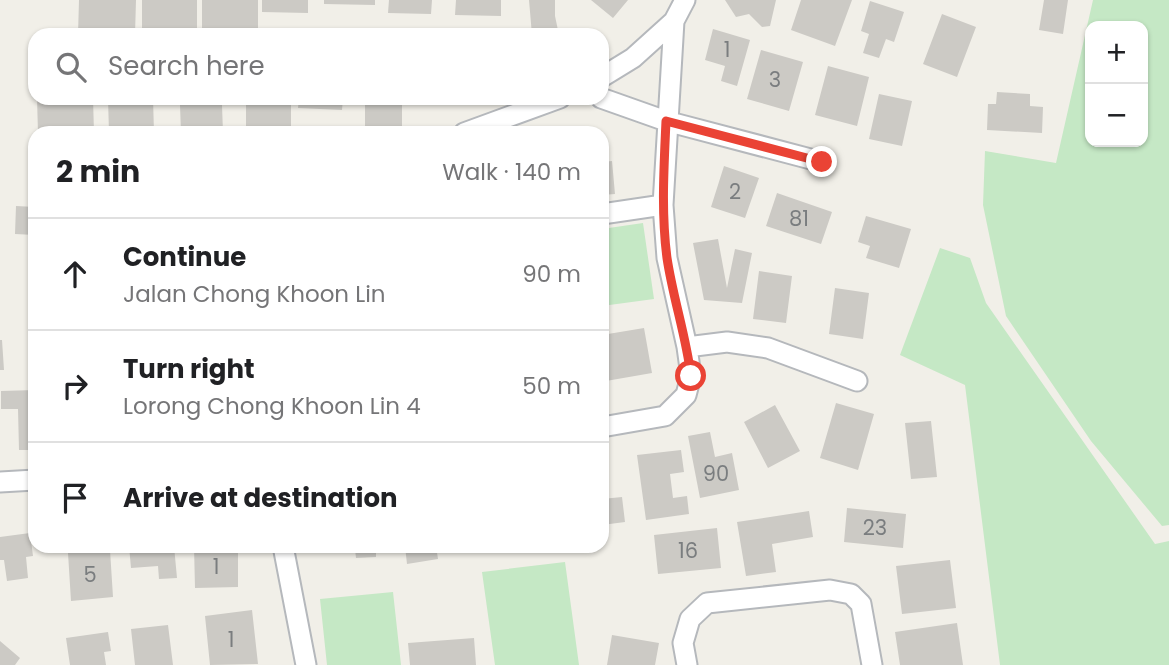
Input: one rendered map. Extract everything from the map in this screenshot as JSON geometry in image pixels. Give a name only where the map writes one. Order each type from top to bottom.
[{"type":"street","points":[[609,73],[633,58],[674,20],[685,0]]},
{"type":"street","points":[[609,425],[665,416],[686,395],[691,376],[667,258],[663,205],[674,20]]},
{"type":"street","points":[[609,101],[666,121],[822,162]]},
{"type":"street","points":[[477,126],[515,106]]},
{"type":"street","points":[[609,213],[663,205]]},
{"type":"street","points":[[687,346],[727,342],[768,348],[857,381]]},
{"type":"street","points":[[0,482],[28,480]]},
{"type":"street","points":[[285,553],[306,665]]},
{"type":"street","points":[[687,665],[683,643],[690,619],[707,603],[830,590],[852,594],[861,604],[873,665]]},
{"type":"green space","points":[[1093,0],[1169,0],[1169,525],[1162,526],[1091,441],[1006,316],[983,205],[985,151],[1056,163],[1085,35],[1085,147],[1148,147],[1148,21],[1088,21]]},
{"type":"green space","points":[[643,223],[654,299],[609,305],[609,228]]},
{"type":"green space","points":[[940,248],[970,258],[986,303],[1155,544],[1169,541],[1169,665],[1000,665],[965,385],[900,355]]},
{"type":"green space","points":[[565,562],[579,665],[495,665],[482,572]]},
{"type":"green space","points":[[393,592],[401,665],[327,665],[320,599]]},
{"type":"building","points":[[79,0],[136,0],[135,28],[78,28]]},
{"type":"building","points":[[142,0],[197,0],[197,28],[142,28]]},
{"type":"building","points":[[202,0],[258,0],[258,28],[202,28]]},
{"type":"building","points":[[262,0],[308,0],[308,13],[262,12]]},
{"type":"building","points":[[324,0],[375,0],[375,5],[324,4]]},
{"type":"building","points":[[389,0],[432,0],[431,14],[388,13]]},
{"type":"building","points":[[456,0],[501,0],[501,16],[455,15]]},
{"type":"building","points":[[529,0],[555,0],[558,28],[531,28]]},
{"type":"building","points":[[591,0],[628,0],[613,18]]},
{"type":"building","points":[[725,0],[776,0],[770,26],[762,27],[749,14],[736,17]]},
{"type":"building","points":[[801,0],[852,0],[835,46],[791,30]]},
{"type":"building","points":[[1044,0],[1068,0],[1063,34],[1039,30]]},
{"type":"building","points":[[870,1],[904,12],[894,42],[886,39],[879,58],[863,53],[869,34],[861,31]]},
{"type":"building","points":[[942,14],[976,27],[957,77],[923,64]]},
{"type":"building","points":[[713,29],[750,40],[737,86],[721,81],[725,66],[705,60]]},
{"type":"building","points":[[761,50],[803,62],[789,111],[747,99]]},
{"type":"building","points":[[828,66],[869,77],[857,126],[815,115]]},
{"type":"building","points":[[997,92],[1030,94],[1030,106],[1043,107],[1042,133],[987,130],[988,104],[996,104]]},
{"type":"building","points":[[879,94],[912,101],[902,146],[869,139]]},
{"type":"building","points":[[37,105],[93,105],[94,126],[38,126]]},
{"type":"building","points":[[108,105],[153,105],[154,126],[109,126]]},
{"type":"building","points":[[180,105],[222,105],[223,126],[181,126]]},
{"type":"building","points":[[246,105],[291,105],[291,126],[246,126]]},
{"type":"building","points":[[298,105],[342,105],[342,110],[298,108]]},
{"type":"building","points":[[365,105],[402,105],[402,126],[365,126]]},
{"type":"building","points":[[609,161],[612,161],[615,194],[609,194]]},
{"type":"building","points":[[724,166],[759,178],[745,218],[711,207]]},
{"type":"building","points":[[777,193],[832,212],[821,244],[766,226]]},
{"type":"building","points":[[16,206],[28,207],[28,235],[15,234]]},
{"type":"building","points":[[866,216],[911,229],[899,268],[866,258],[870,246],[858,242]]},
{"type":"building","points":[[718,239],[727,288],[735,249],[752,253],[742,303],[704,300],[693,243]]},
{"type":"building","points":[[759,271],[792,276],[786,323],[753,319]]},
{"type":"building","points":[[835,288],[869,293],[863,339],[829,334]]},
{"type":"building","points":[[644,328],[652,373],[609,380],[609,334]]},
{"type":"building","points":[[2,340],[4,370],[0,370]]},
{"type":"building","points":[[28,390],[28,450],[19,450],[18,409],[1,409],[1,391]]},
{"type":"building","points":[[836,403],[874,414],[858,470],[820,458]]},
{"type":"building","points":[[775,405],[800,451],[768,468],[744,422]]},
{"type":"building","points":[[931,421],[937,477],[911,479],[905,423]]},
{"type":"building","points":[[710,432],[715,457],[732,453],[739,490],[700,498],[688,436]]},
{"type":"building","points":[[681,450],[684,472],[670,474],[673,498],[687,496],[689,514],[646,520],[637,455]]},
{"type":"building","points":[[622,497],[625,522],[609,524],[609,498]]},
{"type":"building","points":[[847,508],[906,514],[903,548],[844,542]]},
{"type":"building","points":[[809,511],[813,537],[772,544],[776,572],[746,576],[737,522]]},
{"type":"building","points":[[717,528],[721,568],[658,574],[654,535]]},
{"type":"building","points":[[28,533],[28,553],[33,553],[33,556],[26,557],[28,578],[7,581],[4,560],[0,560],[0,537]]},
{"type":"building","points":[[68,553],[110,553],[113,597],[71,601]]},
{"type":"building","points":[[130,553],[175,553],[177,578],[159,579],[158,566],[131,568]]},
{"type":"building","points":[[194,553],[238,553],[238,587],[195,588]]},
{"type":"building","points":[[355,553],[376,553],[376,557],[356,558]]},
{"type":"building","points":[[406,553],[437,553],[438,559],[407,564]]},
{"type":"building","points":[[950,560],[956,608],[902,614],[896,566]]},
{"type":"building","points":[[252,610],[258,664],[210,665],[205,616]]},
{"type":"building","points":[[957,623],[963,665],[900,665],[895,632]]},
{"type":"building","points":[[168,625],[173,665],[135,665],[131,629]]},
{"type":"building","points":[[108,632],[111,651],[104,652],[106,665],[70,665],[66,638]]},
{"type":"building","points":[[612,635],[659,643],[655,665],[607,665]]},
{"type":"building","points":[[474,638],[476,665],[410,665],[408,643]]},
{"type":"building","points":[[0,641],[20,658],[15,665],[0,665]]},
{"type":"route","points":[[691,376],[667,258],[663,205],[666,121],[822,162]]}]
